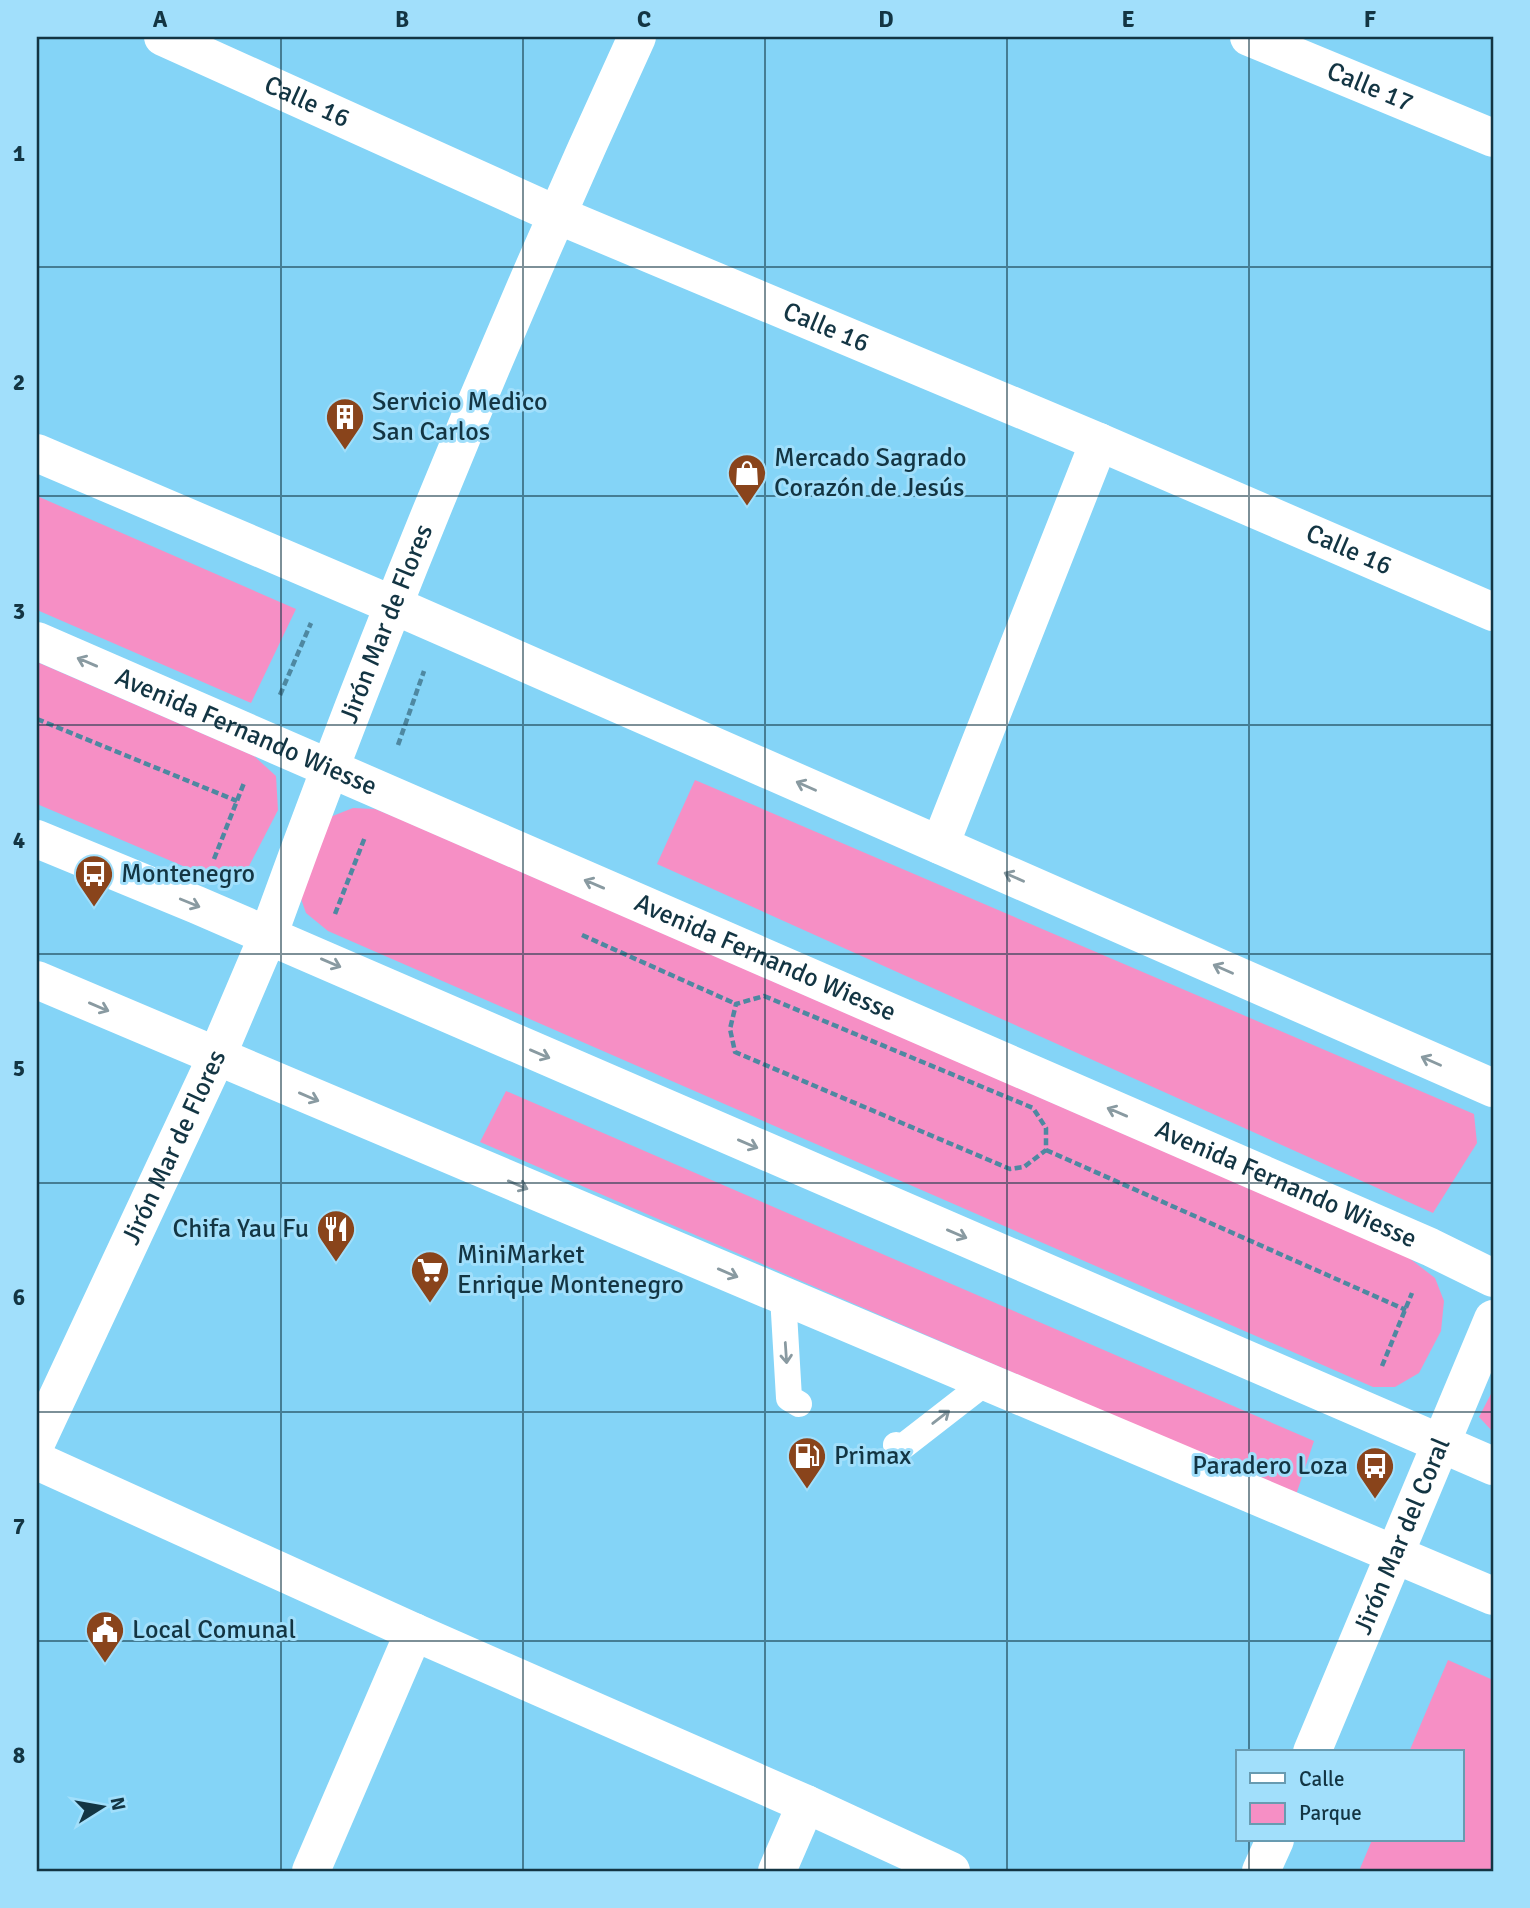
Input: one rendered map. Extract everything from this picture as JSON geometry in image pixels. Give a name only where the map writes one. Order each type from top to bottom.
[{"type":"main road","name":"Jirón Mar de Flores","points":[[37,1441],[216,1058],[268,936],[329,767],[393,605],[555,214],[637,37]]},
{"type":"main road","name":"Calle 17","points":[[1248,37],[1493,138]]},
{"type":"main road","name":"Calle 16","points":[[171,38],[555,214],[1099,442],[1493,612]]},
{"type":"main road","points":[[940,845],[1099,442]]},
{"type":"main road","points":[[37,453],[393,605],[1493,1088]]},
{"type":"main road","name":"Avenida Fernando Wiesse","points":[[37,641],[1430,1247],[1493,1278]]},
{"type":"main road","points":[[37,839],[268,936],[1493,1466]]},
{"type":"main road","points":[[37,980],[1493,1596]]},
{"type":"main road","name":"Jirón Mar del Coral","points":[[1313,1750],[1493,1320]]},
{"type":"main road","points":[[37,1461],[951,1871]]},
{"type":"main road","points":[[311,1871],[414,1632]]},
{"type":"main road","points":[[777,1871],[806,1804]]},
{"type":"main road","points":[[1261,1871],[1274,1842]]},
{"type":"lane","points":[[783,1296],[789,1398],[799,1404]]},
{"type":"lane","points":[[896,1445],[901,1448],[986,1382]]},
{"type":"path","points":[[279,698],[311,622]]},
{"type":"path","points":[[396,749],[424,671]]},
{"type":"path","points":[[37,719],[237,801]]},
{"type":"path","points":[[213,863],[246,779]]},
{"type":"path","points":[[333,919],[368,828]]},
{"type":"path","points":[[764,996],[736,1004],[730,1029],[735,1052],[1010,1169],[1024,1167],[1046,1150],[1406,1310]]},
{"type":"path","points":[[1379,1374],[1414,1288]]},
{"type":"green space","points":[[37,496],[296,609],[251,703],[37,610]]},
{"type":"green space","points":[[37,662],[254,756],[276,776],[278,810],[247,870],[224,881],[37,804]]},
{"type":"green space","points":[[695,780],[1474,1114],[1477,1143],[1433,1213],[657,864]]},
{"type":"green space","points":[[353,808],[375,809],[397,818],[1409,1258],[1435,1278],[1444,1301],[1441,1331],[1419,1373],[1395,1387],[1373,1387],[328,931],[306,913],[300,896],[330,817]]},
{"type":"green space","points":[[506,1091],[1314,1441],[1296,1495],[480,1142]]},
{"type":"green space","points":[[1493,1390],[1493,1432],[1479,1417]]},
{"type":"green space","points":[[1448,1660],[1493,1680],[1493,1871],[1359,1871],[1371,1842],[1464,1842],[1464,1750],[1410,1750]]},
{"type":"place","name":"Servicio Medico San Carlos","points":[[345,451]]},
{"type":"place","name":"Mercado Sagrado Corazón de Jesús","points":[[747,507]]},
{"type":"place","name":"Montenegro","points":[[94,908]]},
{"type":"place","name":"Chifa Yau Fu","points":[[336,1263]]},
{"type":"place","name":"MiniMarket Enrique Montenegro","points":[[430,1304]]},
{"type":"place","name":"Primax","points":[[807,1490]]},
{"type":"place","name":"Paradero Loza","points":[[1375,1500]]},
{"type":"place","name":"Local Comunal","points":[[105,1664]]}]
